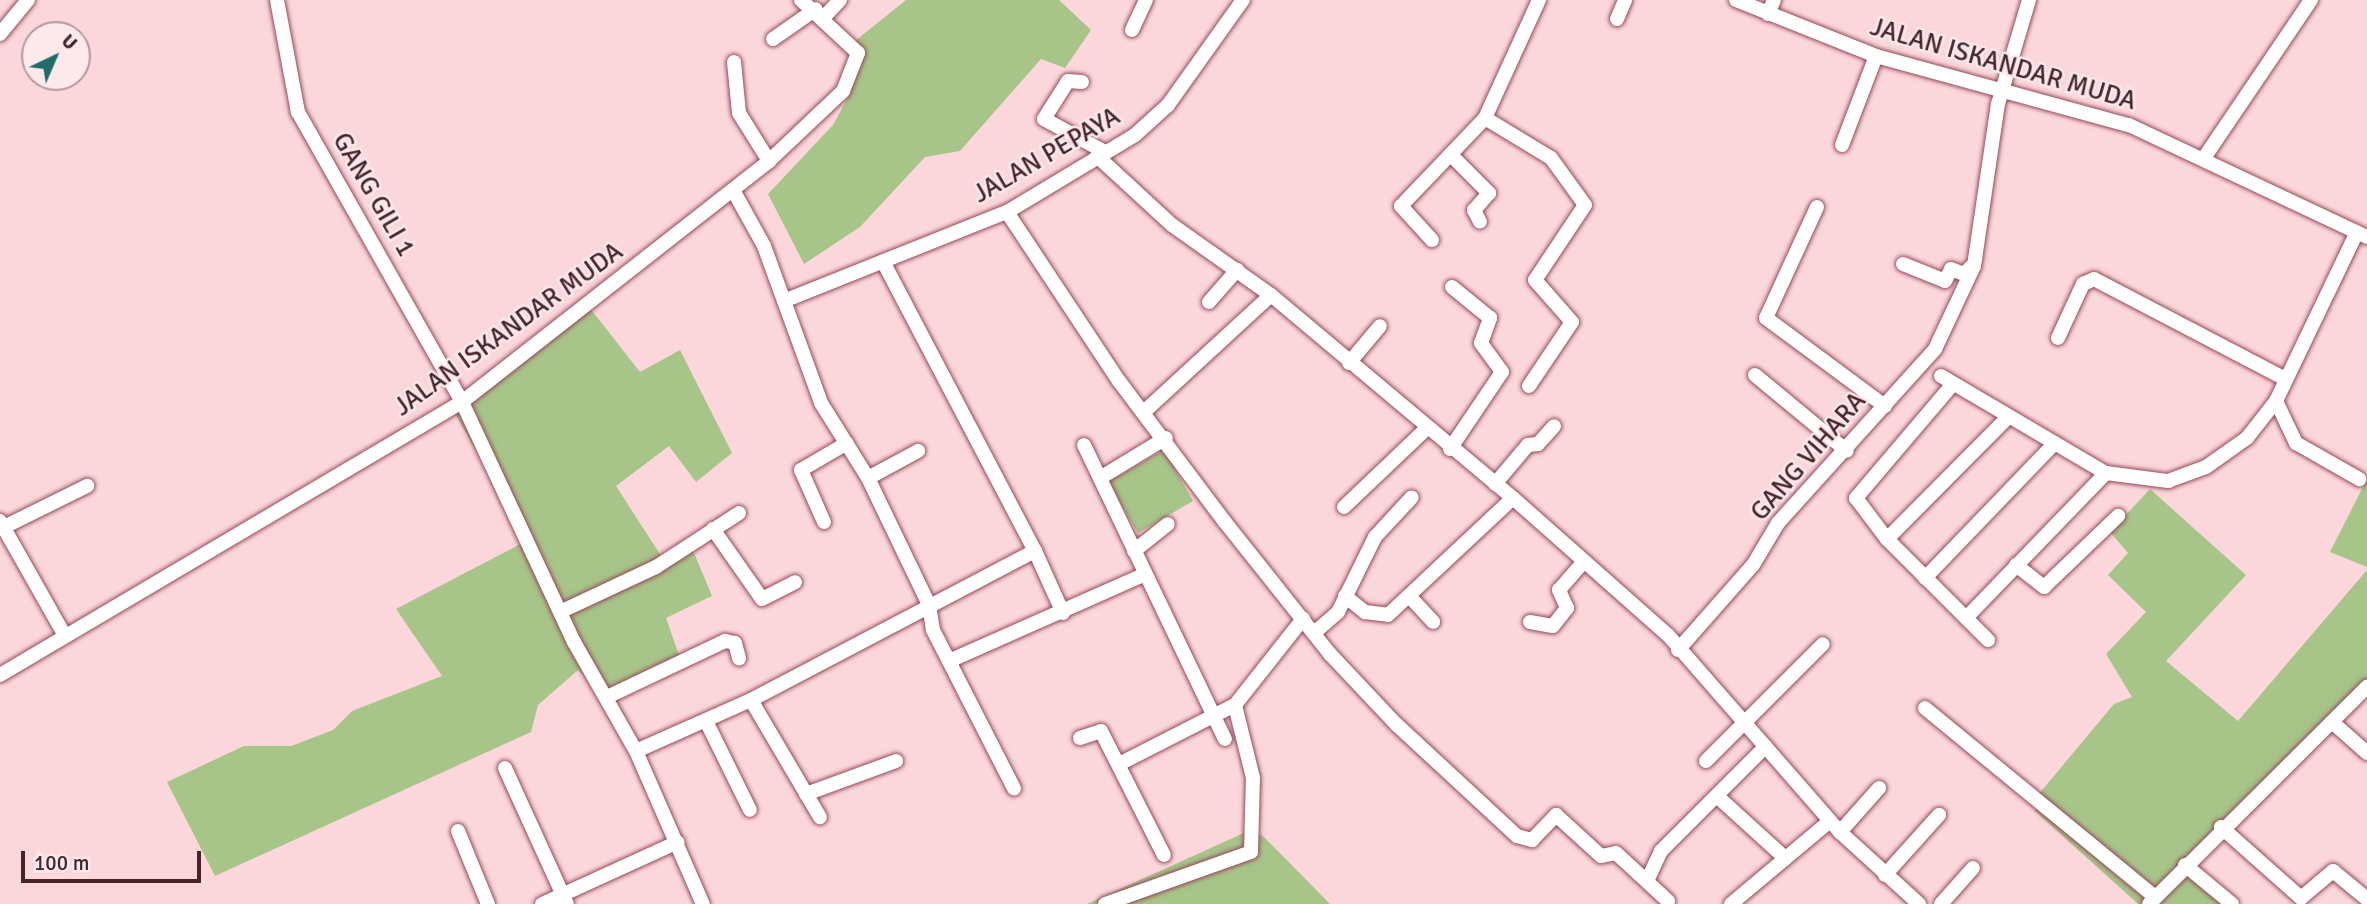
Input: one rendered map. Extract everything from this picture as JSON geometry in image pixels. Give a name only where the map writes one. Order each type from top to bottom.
[{"type":"street","points":[[0,34],[28,0]]},
{"type":"street","name":"GANG GILI 1","points":[[276,0],[298,112],[462,402],[562,611],[636,751],[703,904]]},
{"type":"street","name":"JALAN ISKANDAR MUDA","points":[[0,674],[462,402],[769,161],[814,122],[854,70],[857,46],[801,0]]},
{"type":"street","points":[[772,39],[840,0]]},
{"type":"street","points":[[1132,30],[1146,0]]},
{"type":"street","points":[[1432,240],[1401,206],[1485,118],[1539,0]]},
{"type":"street","points":[[1617,19],[1625,0]]},
{"type":"street","name":"JALAN ISKANDAR MUDA","points":[[1737,0],[1876,56],[2071,104],[2204,158],[2362,235]]},
{"type":"street","points":[[1768,14],[1774,0]]},
{"type":"street","name":"GANG VIHARA","points":[[1674,643],[1753,565],[1778,523],[1847,451],[1883,404],[1925,363],[1972,265],[1995,86],[2029,0]]},
{"type":"street","points":[[2204,158],[2311,0]]},
{"type":"street","name":"JALAN PEPAYA","points":[[783,301],[1007,212],[1100,153],[1135,135],[1168,105],[1238,1]]},
{"type":"street","points":[[1842,145],[1876,56]]},
{"type":"street","points":[[734,62],[739,113],[769,161]]},
{"type":"street","points":[[1082,82],[1068,81],[1044,119],[1100,153],[1172,225],[1270,295],[1426,429],[1513,498],[1584,561],[1674,643],[1840,832],[1919,904]]},
{"type":"street","points":[[1485,118],[1551,158],[1585,205],[1535,280],[1572,322],[1529,386]]},
{"type":"street","points":[[1451,155],[1489,193],[1474,210],[1480,222]]},
{"type":"street","points":[[733,190],[783,301],[795,348],[868,478],[929,605],[949,661],[1014,788]]},
{"type":"street","points":[[1817,207],[1766,318],[1883,404]]},
{"type":"street","points":[[1007,212],[1119,381],[1146,410],[1314,633],[1396,724],[1519,836],[1532,840],[1556,814],[1601,856],[1616,853],[1668,901]]},
{"type":"street","points":[[1988,640],[1887,539],[1857,492],[1947,380],[2106,473],[2168,481],[2206,467],[2247,438],[2276,401],[2285,379],[2362,235]]},
{"type":"street","points":[[883,262],[1035,551],[1063,613]]},
{"type":"street","points":[[1903,264],[1945,281],[1951,269],[1964,274],[1972,265]]},
{"type":"street","points":[[1209,302],[1237,270]]},
{"type":"street","points":[[2057,338],[2082,284],[2094,279],[2285,379]]},
{"type":"street","points":[[1450,449],[1502,372],[1480,344],[1490,318],[1452,287]]},
{"type":"street","points":[[1146,410],[1270,295]]},
{"type":"street","points":[[1349,363],[1380,326]]},
{"type":"street","points":[[1755,375],[1847,451]]},
{"type":"street","points":[[2276,401],[2296,443],[2360,479]]},
{"type":"street","points":[[1887,539],[2009,416]]},
{"type":"street","points":[[1495,484],[1528,445],[1538,444],[1554,426]]},
{"type":"street","points":[[1344,507],[1426,429]]},
{"type":"street","points":[[1100,478],[1166,438]]},
{"type":"street","points":[[824,522],[801,470],[846,443]]},
{"type":"street","points":[[1925,578],[2055,443]]},
{"type":"street","points":[[1084,445],[1225,739]]},
{"type":"street","points":[[868,478],[918,451]]},
{"type":"street","points":[[1966,618],[2106,473]]},
{"type":"street","points":[[65,636],[2,524],[87,486]]},
{"type":"street","points":[[1314,633],[1345,596],[1375,537],[1412,497]]},
{"type":"street","points":[[1345,596],[1376,615],[1388,615],[1513,498]]},
{"type":"street","points":[[562,611],[656,567],[739,513]]},
{"type":"street","points":[[2016,565],[2044,587],[2118,516]]},
{"type":"street","points":[[1134,551],[1168,524]]},
{"type":"street","points":[[713,529],[762,599],[795,582]]},
{"type":"street","points":[[636,751],[751,700],[1035,551]]},
{"type":"street","points":[[1530,622],[1553,626],[1567,608],[1559,590],[1584,561]]},
{"type":"street","points":[[949,661],[1063,613],[1145,574]]},
{"type":"street","points":[[1410,597],[1433,622]]},
{"type":"street","points":[[1119,764],[1235,705],[1303,619]]},
{"type":"street","points":[[607,697],[724,641],[735,643],[739,658]]},
{"type":"street","points":[[1706,761],[1823,644]]},
{"type":"street","points":[[1925,708],[2152,901],[2221,827],[2367,687]]},
{"type":"street","points":[[751,700],[820,817]]},
{"type":"street","points":[[1105,904],[1241,859],[1253,832],[1254,778],[1235,705]]},
{"type":"street","points":[[706,721],[750,810]]},
{"type":"street","points":[[2332,722],[2367,753]]},
{"type":"street","points":[[1080,738],[1101,731],[1164,855]]},
{"type":"street","points":[[1647,881],[1661,851],[1718,797],[1766,746]]},
{"type":"street","points":[[806,794],[896,761]]},
{"type":"street","points":[[505,768],[565,899]]},
{"type":"street","points":[[1840,832],[1879,788]]},
{"type":"street","points":[[1718,797],[1785,858]]},
{"type":"street","points":[[1885,875],[1939,815]]},
{"type":"street","points":[[1731,904],[1830,821]]},
{"type":"street","points":[[2221,827],[2301,898],[2333,871],[2367,899]]},
{"type":"street","points":[[458,831],[488,904]]},
{"type":"street","points":[[542,904],[565,899],[678,842]]},
{"type":"street","points":[[2185,865],[2232,904]]},
{"type":"street","points":[[1941,904],[1973,868]]},
{"type":"green space","points":[[906,0],[1059,0],[1091,30],[1065,68],[1041,59],[960,151],[925,157],[860,227],[804,264],[768,194],[833,125],[851,92],[855,41]]},
{"type":"green space","points":[[586,303],[640,372],[680,350],[732,453],[696,482],[669,446],[616,486],[665,562],[692,548],[712,596],[666,618],[680,658],[602,692],[578,670],[538,705],[531,732],[215,876],[167,782],[244,746],[291,746],[333,730],[352,711],[442,676],[396,609],[528,540],[455,414]]},
{"type":"green space","points":[[1164,450],[1193,501],[1138,533],[1108,482]]},
{"type":"green space","points":[[2367,479],[2367,567],[2330,552]]},
{"type":"green space","points":[[2150,489],[2246,575],[2166,661],[2238,721],[2367,570],[2367,696],[2190,869],[2230,904],[2138,904],[2035,811],[2038,795],[2114,704],[2132,697],[2106,654],[2146,612],[2108,575],[2128,553],[2110,532]]},
{"type":"green space","points":[[1246,832],[1263,836],[1330,904],[1087,904]]}]
